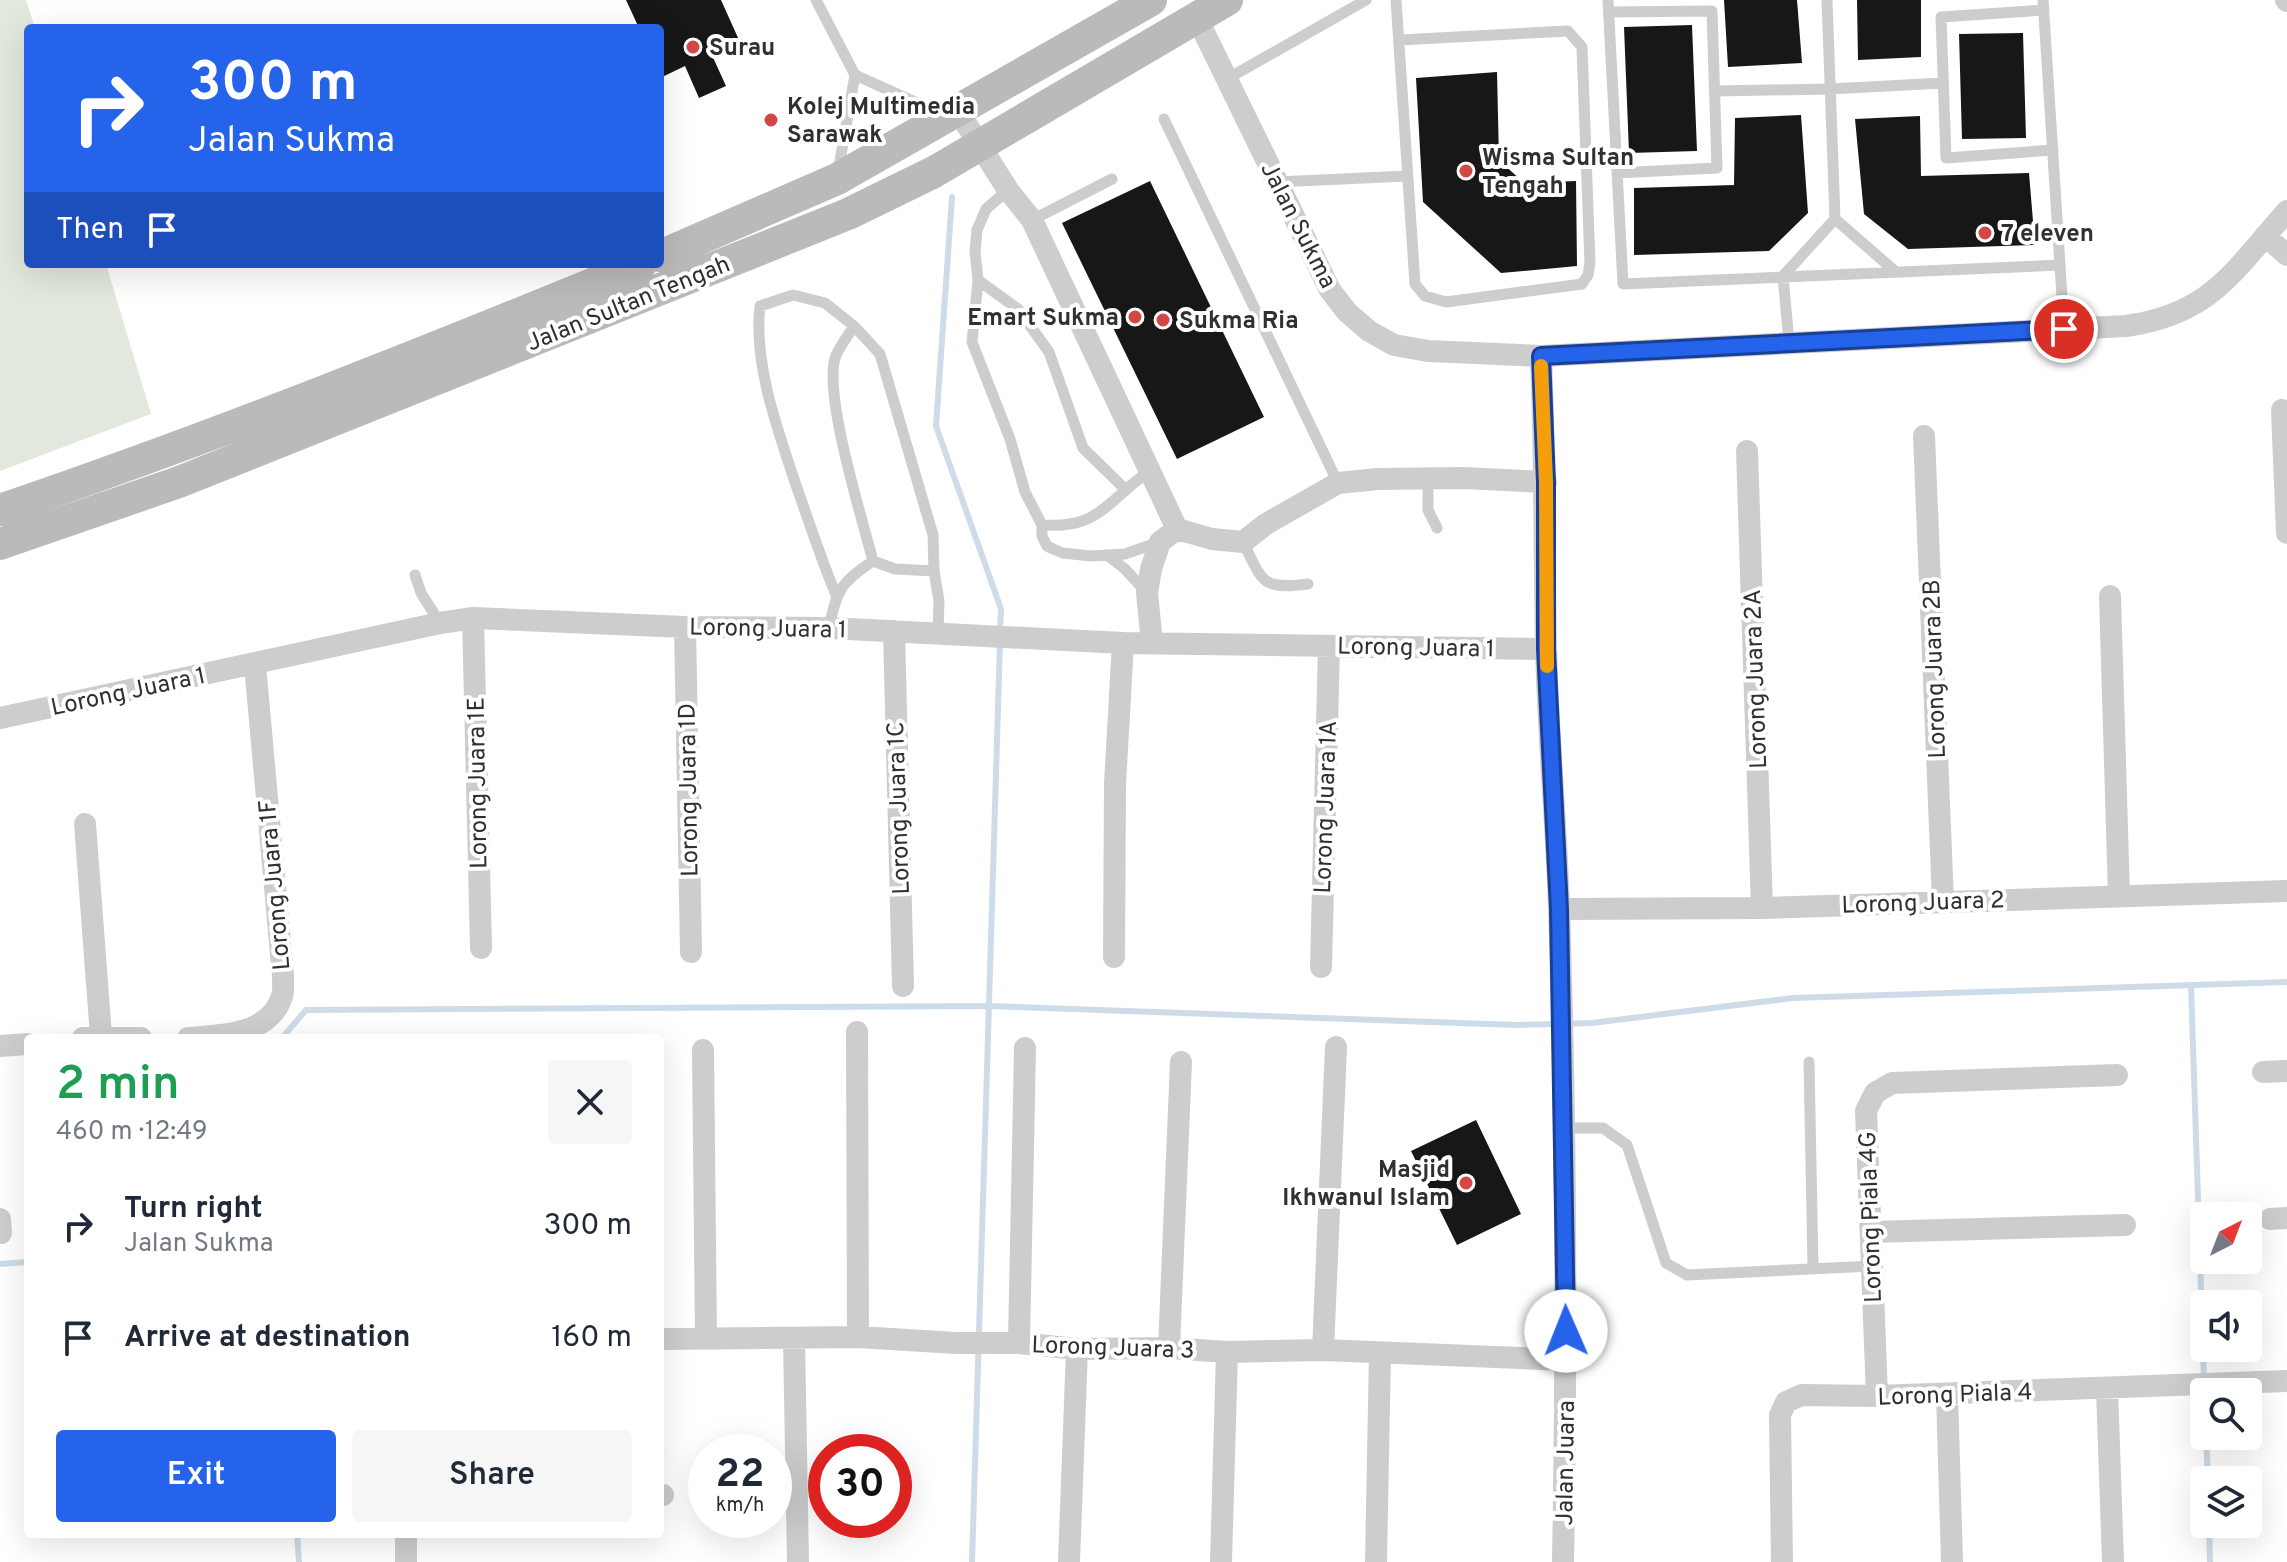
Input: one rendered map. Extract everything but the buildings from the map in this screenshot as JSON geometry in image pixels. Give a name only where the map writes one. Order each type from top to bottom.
[{"type":"main road","name":"Jalan Sultan Tengah","points":[[664,254],[837,179],[1151,0]]},
{"type":"main road","name":"Jalan Sultan Tengah","points":[[0,544],[179,482],[848,214],[934,172],[1227,0]]},
{"type":"main road","name":"Jalan Sultan Tengah","points":[[0,510],[119,469],[419,355],[631,268]]},
{"type":"street","name":"Jalan Sukma","points":[[1197,18],[1330,290],[1347,312],[1369,331],[1394,345],[1428,351],[1541,356],[2139,324],[2179,313],[2222,285],[2287,211]]},
{"type":"street","points":[[952,113],[980,144],[1008,190],[1032,220],[1148,472],[1168,535],[1147,593],[1152,643]]},
{"type":"street","points":[[2265,236],[2287,255]]},
{"type":"street","name":"Jalan Juara","points":[[1541,356],[1546,482],[1546,649],[1559,909],[1564,1128],[1566,1360],[1563,1562]]},
{"type":"street","points":[[2282,410],[2287,533]]},
{"type":"street","name":"Lorong Juara 2B","points":[[1924,436],[1943,901]]},
{"type":"street","name":"Lorong Juara 2A","points":[[1747,451],[1762,908]]},
{"type":"street","points":[[1168,535],[1243,542],[1277,517],[1338,483],[1428,478],[1546,482]]},
{"type":"street","points":[[2110,596],[2119,895]]},
{"type":"street","name":"Lorong Juara 1","points":[[0,718],[473,618],[685,627],[992,634],[1123,643],[1546,649]]},
{"type":"street","name":"Lorong Juara 1E","points":[[473,618],[481,948]]},
{"type":"street","name":"Lorong Juara 1D","points":[[685,627],[691,952]]},
{"type":"street","name":"Lorong Juara 1C","points":[[894,631],[903,986]]},
{"type":"street","points":[[1114,957],[1115,784],[1123,643]]},
{"type":"street","name":"Lorong Juara 1A","points":[[1321,967],[1329,646]]},
{"type":"street","name":"Lorong Juara 1F","points":[[225,1034],[243,1032],[261,1022],[282,996],[283,976],[255,665]]},
{"type":"street","points":[[85,824],[92,1034]]},
{"type":"street","name":"Lorong Juara 2","points":[[1559,909],[1762,908],[2287,891]]},
{"type":"street","points":[[857,1032],[858,1337]]},
{"type":"street","points":[[0,1046],[24,1044]]},
{"type":"street","points":[[1323,1350],[1336,1047]]},
{"type":"street","points":[[1019,1343],[1025,1048]]},
{"type":"street","points":[[703,1050],[706,1339]]},
{"type":"street","points":[[1169,1348],[1181,1062]]},
{"type":"street","points":[[2263,1072],[2287,1071]]},
{"type":"street","name":"Lorong Piala 4G","points":[[1877,1396],[1866,1111],[1875,1093],[1892,1083],[2117,1075]]},
{"type":"street","points":[[1871,1232],[2125,1225]]},
{"type":"street","name":"Lorong Juara 3","points":[[664,1339],[858,1337],[1019,1343],[1077,1349],[1323,1350],[1566,1360]]},
{"type":"street","points":[[794,1339],[798,1562]]},
{"type":"street","points":[[1069,1562],[1077,1349]]},
{"type":"street","points":[[1221,1562],[1227,1352]]},
{"type":"street","points":[[1376,1562],[1380,1353]]},
{"type":"street","name":"Lorong Piala 4","points":[[1782,1562],[1780,1415],[1786,1402],[1802,1395],[1947,1394],[2287,1381]]},
{"type":"street","points":[[2107,1389],[2113,1562]]},
{"type":"street","points":[[1947,1394],[1952,1562]]},
{"type":"street","points":[[406,1538],[406,1562]]},
{"type":"lane","points":[[816,0],[855,75],[837,179]]},
{"type":"lane","points":[[1227,79],[1366,0]]},
{"type":"lane","points":[[1396,0],[1415,284],[1425,296],[1446,302],[1582,284],[1588,275],[1582,47],[1568,31],[1400,40]]},
{"type":"lane","points":[[1789,342],[1783,276],[1835,219],[1827,0]]},
{"type":"lane","points":[[2053,150],[1946,158],[1941,17],[2043,5],[2053,150],[2064,329]]},
{"type":"lane","points":[[1617,173],[1717,168],[1712,11],[1608,6],[1617,173],[1623,284],[2060,265]]},
{"type":"lane","points":[[855,75],[952,113]]},
{"type":"lane","points":[[1715,91],[1943,83]]},
{"type":"lane","points":[[1164,119],[1338,483]]},
{"type":"lane","points":[[1276,182],[1407,176]]},
{"type":"lane","points":[[1032,220],[1112,179]]},
{"type":"lane","points":[[1008,190],[986,209],[977,230],[975,252],[978,280],[972,342],[1010,439],[1025,492],[1042,525],[1042,536],[1047,546],[1063,553],[1107,555],[1125,554],[1168,535]]},
{"type":"lane","points":[[1835,219],[1896,272]]},
{"type":"lane","points":[[978,280],[1018,309],[1049,352],[1083,448],[1125,489]]},
{"type":"lane","points":[[836,595],[774,420],[760,334],[760,306],[793,295],[825,303],[854,326],[880,354],[933,535],[939,601],[938,632]]},
{"type":"lane","points":[[854,326],[835,358],[833,393],[873,561]]},
{"type":"lane","points":[[1042,525],[1066,527],[1088,520],[1148,472]]},
{"type":"lane","points":[[1428,478],[1428,510],[1437,528]]},
{"type":"lane","points":[[1243,542],[1260,577],[1279,588],[1308,584]]},
{"type":"lane","points":[[1107,555],[1147,593]]},
{"type":"lane","points":[[873,561],[895,569],[934,571]]},
{"type":"lane","points":[[829,628],[836,595],[851,575],[873,561]]},
{"type":"lane","points":[[415,575],[421,593],[440,623]]},
{"type":"lane","points":[[1809,1062],[1813,1267]]},
{"type":"lane","points":[[1564,1128],[1603,1128],[1627,1145],[1666,1263],[1687,1275],[1873,1266]]},
{"type":"shaded area","points":[[0,0],[26,0],[34,24],[24,24],[24,268],[107,268],[151,414],[0,471]]},
{"type":"waterway","points":[[952,197],[936,426],[1001,609],[1000,631]]},
{"type":"waterway","points":[[972,1562],[1000,642]]},
{"type":"waterway","points":[[285,1034],[306,1010],[989,1006],[1516,1025],[1592,1023],[1793,998],[2287,982]]},
{"type":"waterway","points":[[2191,985],[2204,1378]]},
{"type":"waterway","points":[[0,1264],[24,1262]]},
{"type":"waterway","points":[[2207,1450],[2207,1466]]},
{"type":"waterway","points":[[297,1538],[299,1562]]},
{"type":"waterway","points":[[2209,1538],[2210,1562]]},
{"type":"slow traffic","points":[[1541,366],[1546,482],[1547,666]]},
{"type":"place","name":"Surau","points":[[693,47]]},
{"type":"place","name":"Kolej Multimedia Sarawak","points":[[771,120]]},
{"type":"place","name":"Wisma Sultan Tengah","points":[[1466,171]]},
{"type":"place","name":"7 eleven","points":[[1985,233]]},
{"type":"place","name":"Emart Sukma","points":[[1135,317]]},
{"type":"place","name":"Sukma Ria","points":[[1163,320]]},
{"type":"place","name":"Masjid Ikhwanul Islam","points":[[1466,1183]]},
{"type":"route","points":[[1566,1331],[1559,909],[1546,649],[1546,482],[1541,356],[2064,329]]}]
